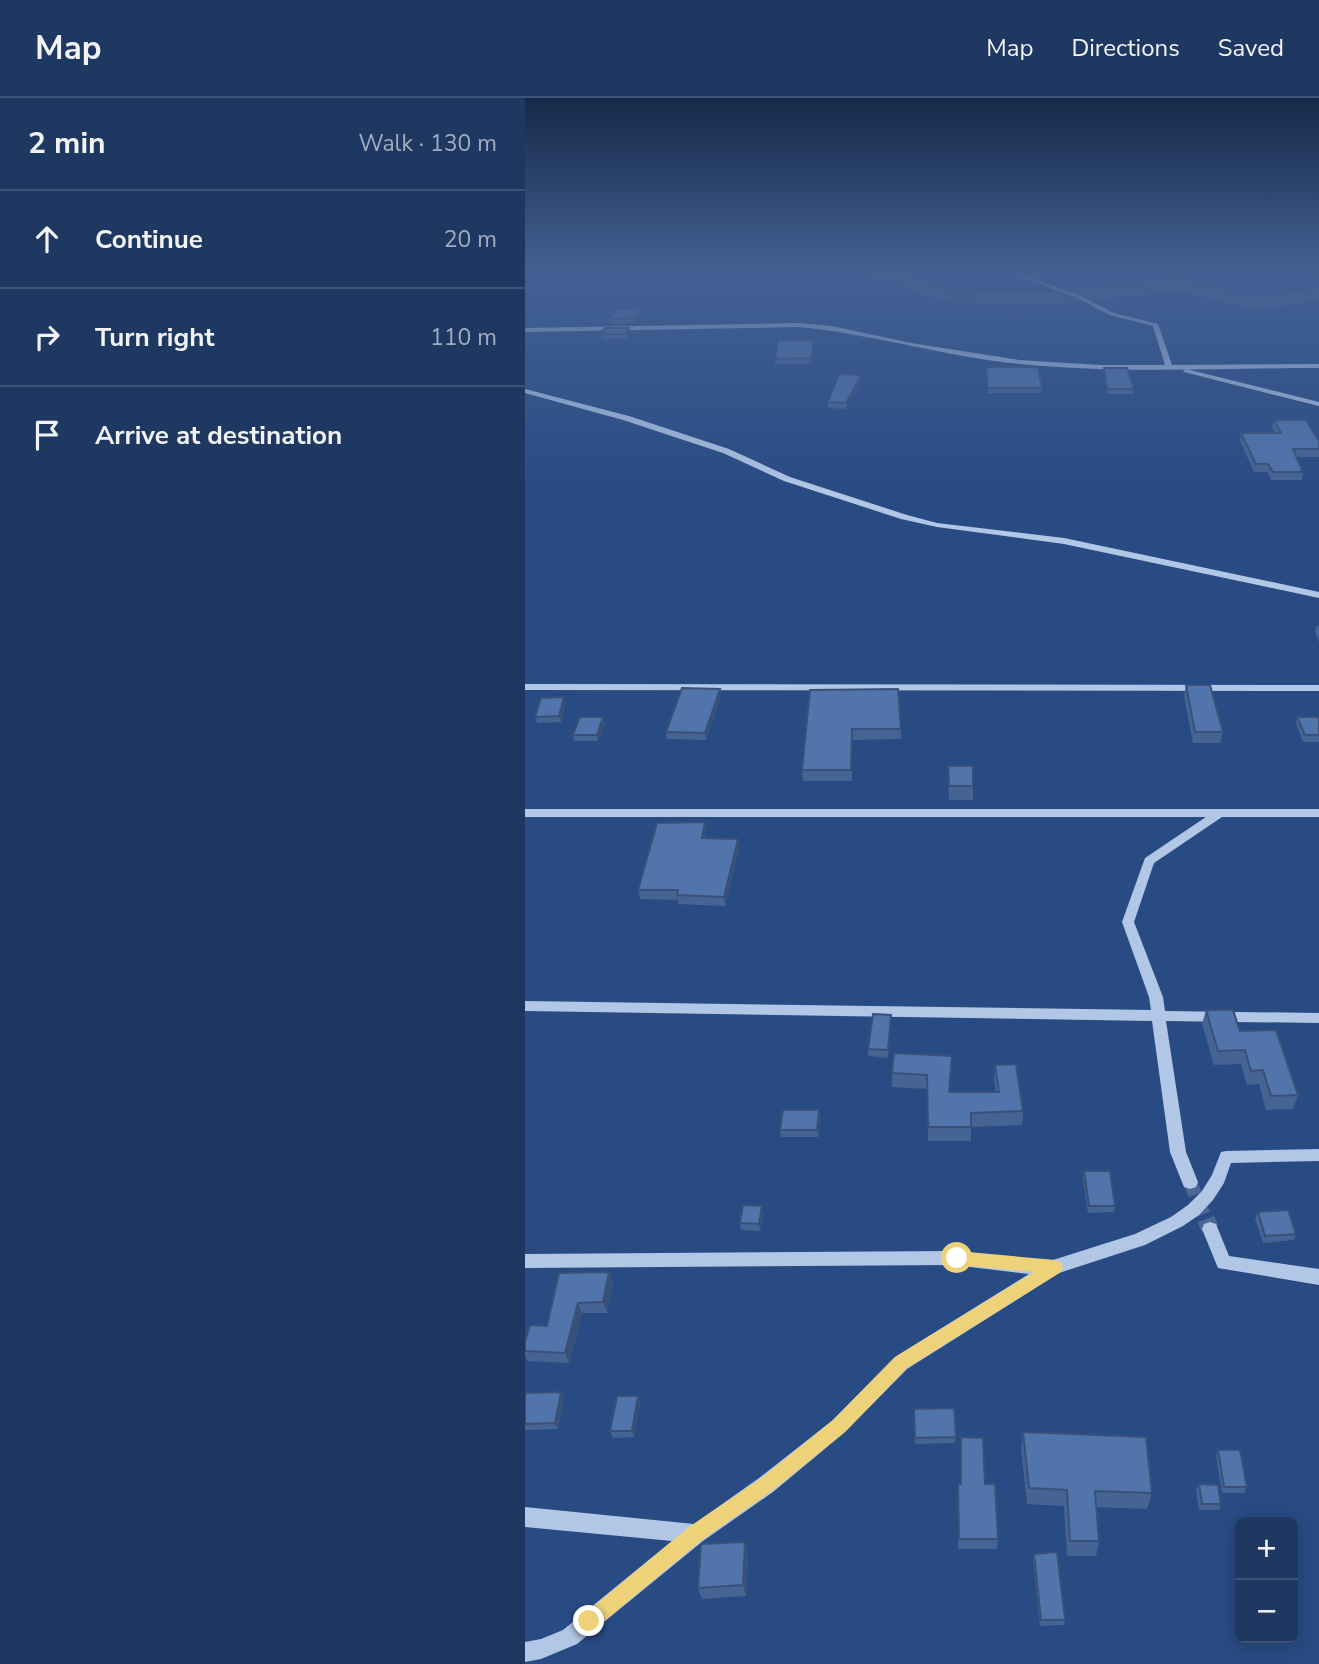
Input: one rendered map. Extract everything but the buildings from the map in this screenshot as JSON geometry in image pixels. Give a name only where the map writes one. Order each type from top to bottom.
[{"type":"street","points":[[912,345],[1019,362],[1100,367],[1319,366]]},
{"type":"street","points":[[1162,345],[1169,367]]},
{"type":"street","points":[[1169,367],[1319,404]]},
{"type":"street","points":[[525,391],[626,418],[713,446],[787,479],[904,517],[950,527],[1065,541],[1319,596]]},
{"type":"street","points":[[525,687],[1319,688]]},
{"type":"street","points":[[1190,1182],[1178,1152],[1156,997],[1128,922],[1149,861],[1220,813]]},
{"type":"street","points":[[528,815],[1319,813]]},
{"type":"street","points":[[525,1006],[1319,1018]]},
{"type":"street","points":[[525,1653],[541,1650],[570,1637],[696,1534],[766,1485],[839,1426],[901,1363],[1055,1267],[1131,1243],[1179,1223],[1203,1202],[1221,1175],[1226,1157],[1319,1155]]},
{"type":"street","points":[[1210,1229],[1224,1263],[1319,1277]]},
{"type":"street","points":[[525,1261],[705,1262],[957,1258],[1055,1267]]},
{"type":"street","points":[[525,1517],[696,1534]]},
{"type":"tunnel","points":[[1190,1182],[1206,1221]]},
{"type":"tunnel","points":[[1206,1219],[1210,1229]]},
{"type":"route","points":[[589,1621],[696,1534],[766,1485],[839,1426],[901,1363],[1055,1267],[957,1258]]}]
